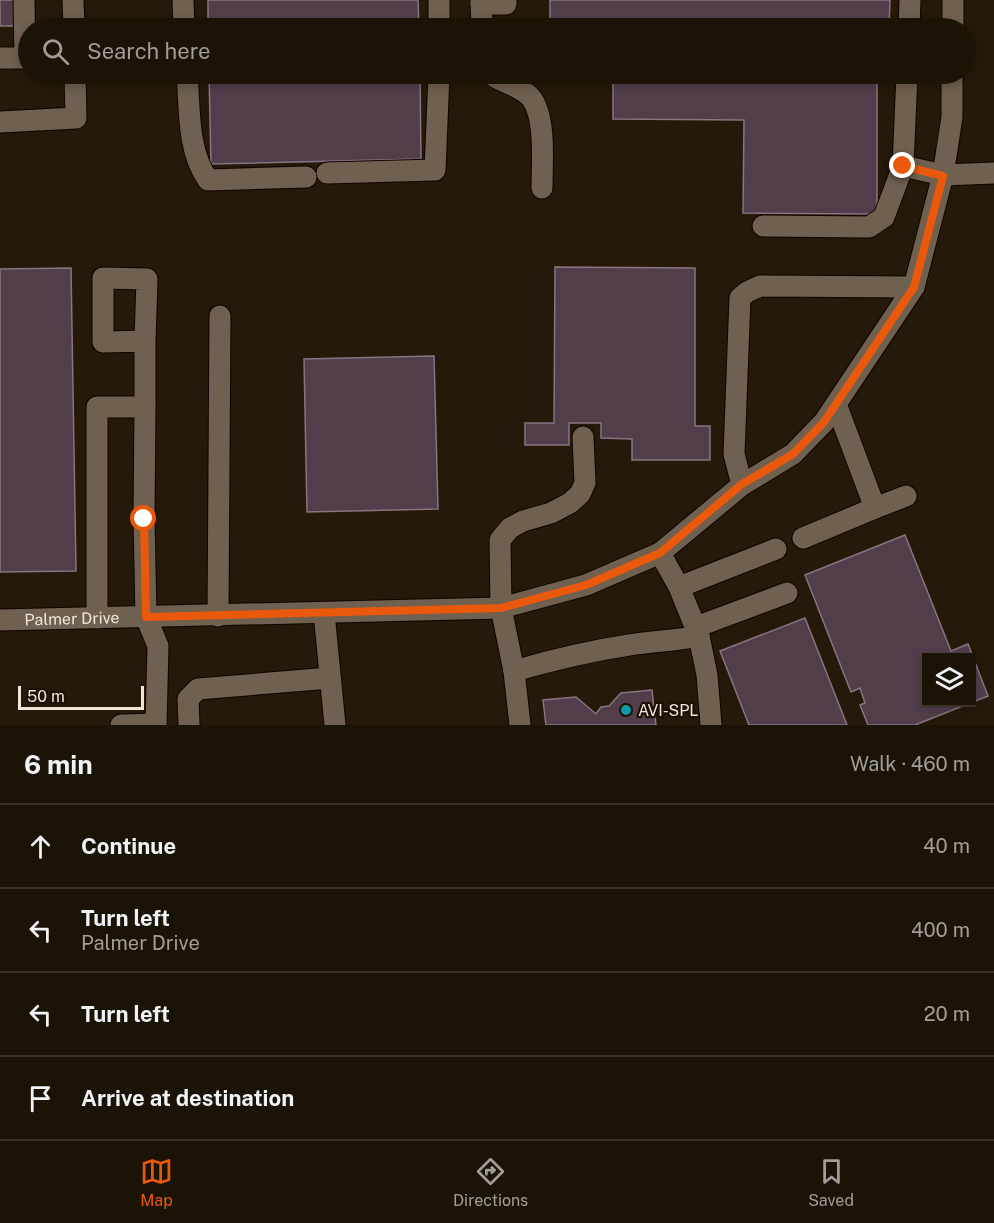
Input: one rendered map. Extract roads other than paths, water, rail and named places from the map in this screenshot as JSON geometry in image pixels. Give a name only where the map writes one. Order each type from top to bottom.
[{"type":"street","points":[[24,0],[24,18]]},
{"type":"street","points":[[73,0],[74,18]]},
{"type":"street","points":[[183,0],[184,18]]},
{"type":"street","points":[[439,0],[439,18]]},
{"type":"street","points":[[482,18],[481,2],[506,4],[506,0]]},
{"type":"street","points":[[909,18],[910,0]]},
{"type":"street","points":[[953,0],[953,18]]},
{"type":"street","points":[[0,58],[18,58]]},
{"type":"street","points":[[0,122],[76,118],[75,84]]},
{"type":"street","points":[[188,84],[192,138],[198,166],[208,180],[306,177]]},
{"type":"street","points":[[327,173],[435,170],[439,84]]},
{"type":"street","points":[[508,84],[531,97],[537,109],[541,136],[542,188]]},
{"type":"street","points":[[763,226],[869,228],[885,217],[903,166],[907,84]]},
{"type":"street","name":"Palmer Drive","points":[[0,620],[501,608],[586,585],[660,553],[742,484],[793,454],[824,422],[914,287],[943,176],[952,117],[952,84]]},
{"type":"street","points":[[903,166],[943,176],[994,173]]},
{"type":"street","points":[[742,484],[734,454],[740,298],[760,286],[914,287]]},
{"type":"street","points":[[218,615],[220,316]]},
{"type":"street","points":[[121,725],[156,725],[158,646],[146,617],[144,341]]},
{"type":"street","points":[[836,404],[875,508]]},
{"type":"street","points":[[97,618],[97,407],[146,407]]},
{"type":"street","points":[[520,725],[514,671],[501,608],[500,540],[510,528],[523,521],[551,513],[570,503],[580,494],[585,483],[583,437]]},
{"type":"street","points":[[803,538],[906,496]]},
{"type":"street","points":[[679,587],[776,549]]},
{"type":"street","points":[[660,553],[679,587],[697,632],[707,675],[711,725]]},
{"type":"street","points":[[514,671],[574,655],[632,644],[677,640],[787,593]]},
{"type":"street","points":[[324,613],[335,725]]},
{"type":"street","points":[[189,725],[188,699],[198,689],[330,678]]},
{"type":"place","name":"AVI-SPL","points":[[626,710]]}]
